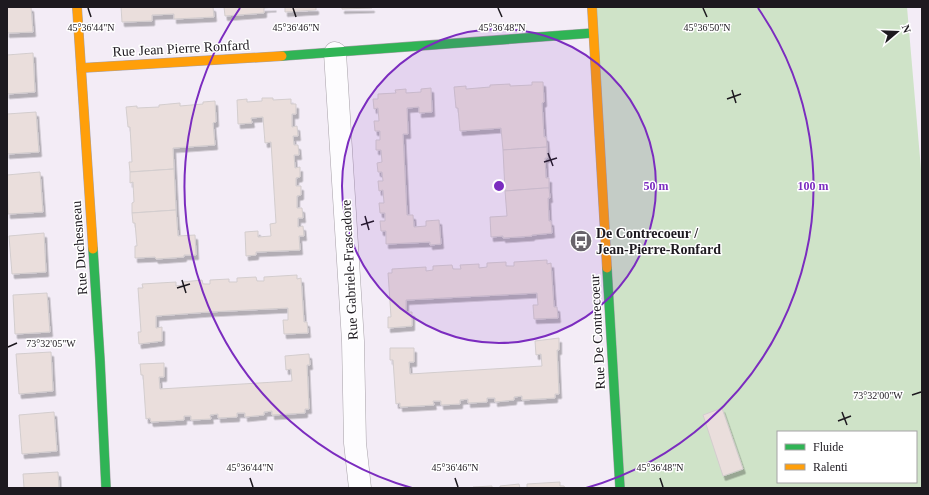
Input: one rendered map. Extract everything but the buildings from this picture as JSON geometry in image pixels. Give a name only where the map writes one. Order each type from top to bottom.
[{"type":"street","name":"Rue Duchesneau","points":[[77,7],[100,360],[106,488]]},
{"type":"street","name":"Rue De Contrecoeur","points":[[592,7],[620,488]]},
{"type":"street","name":"Rue Jean Pierre Ronfard","points":[[81,68],[335,53],[593,33]]},
{"type":"street","name":"Rue Gabriele-Frascadore","points":[[335,53],[353,341],[355,443],[360,488]]},
{"type":"green space","points":[[592,7],[907,7],[922,181],[922,488],[620,488]]},
{"type":"traffic: fast","points":[[282,56],[593,33]]},
{"type":"traffic: fast","points":[[93,249],[106,488]]},
{"type":"traffic: fast","points":[[607,268],[620,488]]},
{"type":"traffic: slow","points":[[77,7],[93,249]]},
{"type":"traffic: slow","points":[[592,7],[607,268]]},
{"type":"traffic: slow","points":[[81,68],[282,56]]},
{"type":"place","name":"De Contrecoeur / Jean-Pierre-Ronfard","points":[[581,241]]}]
